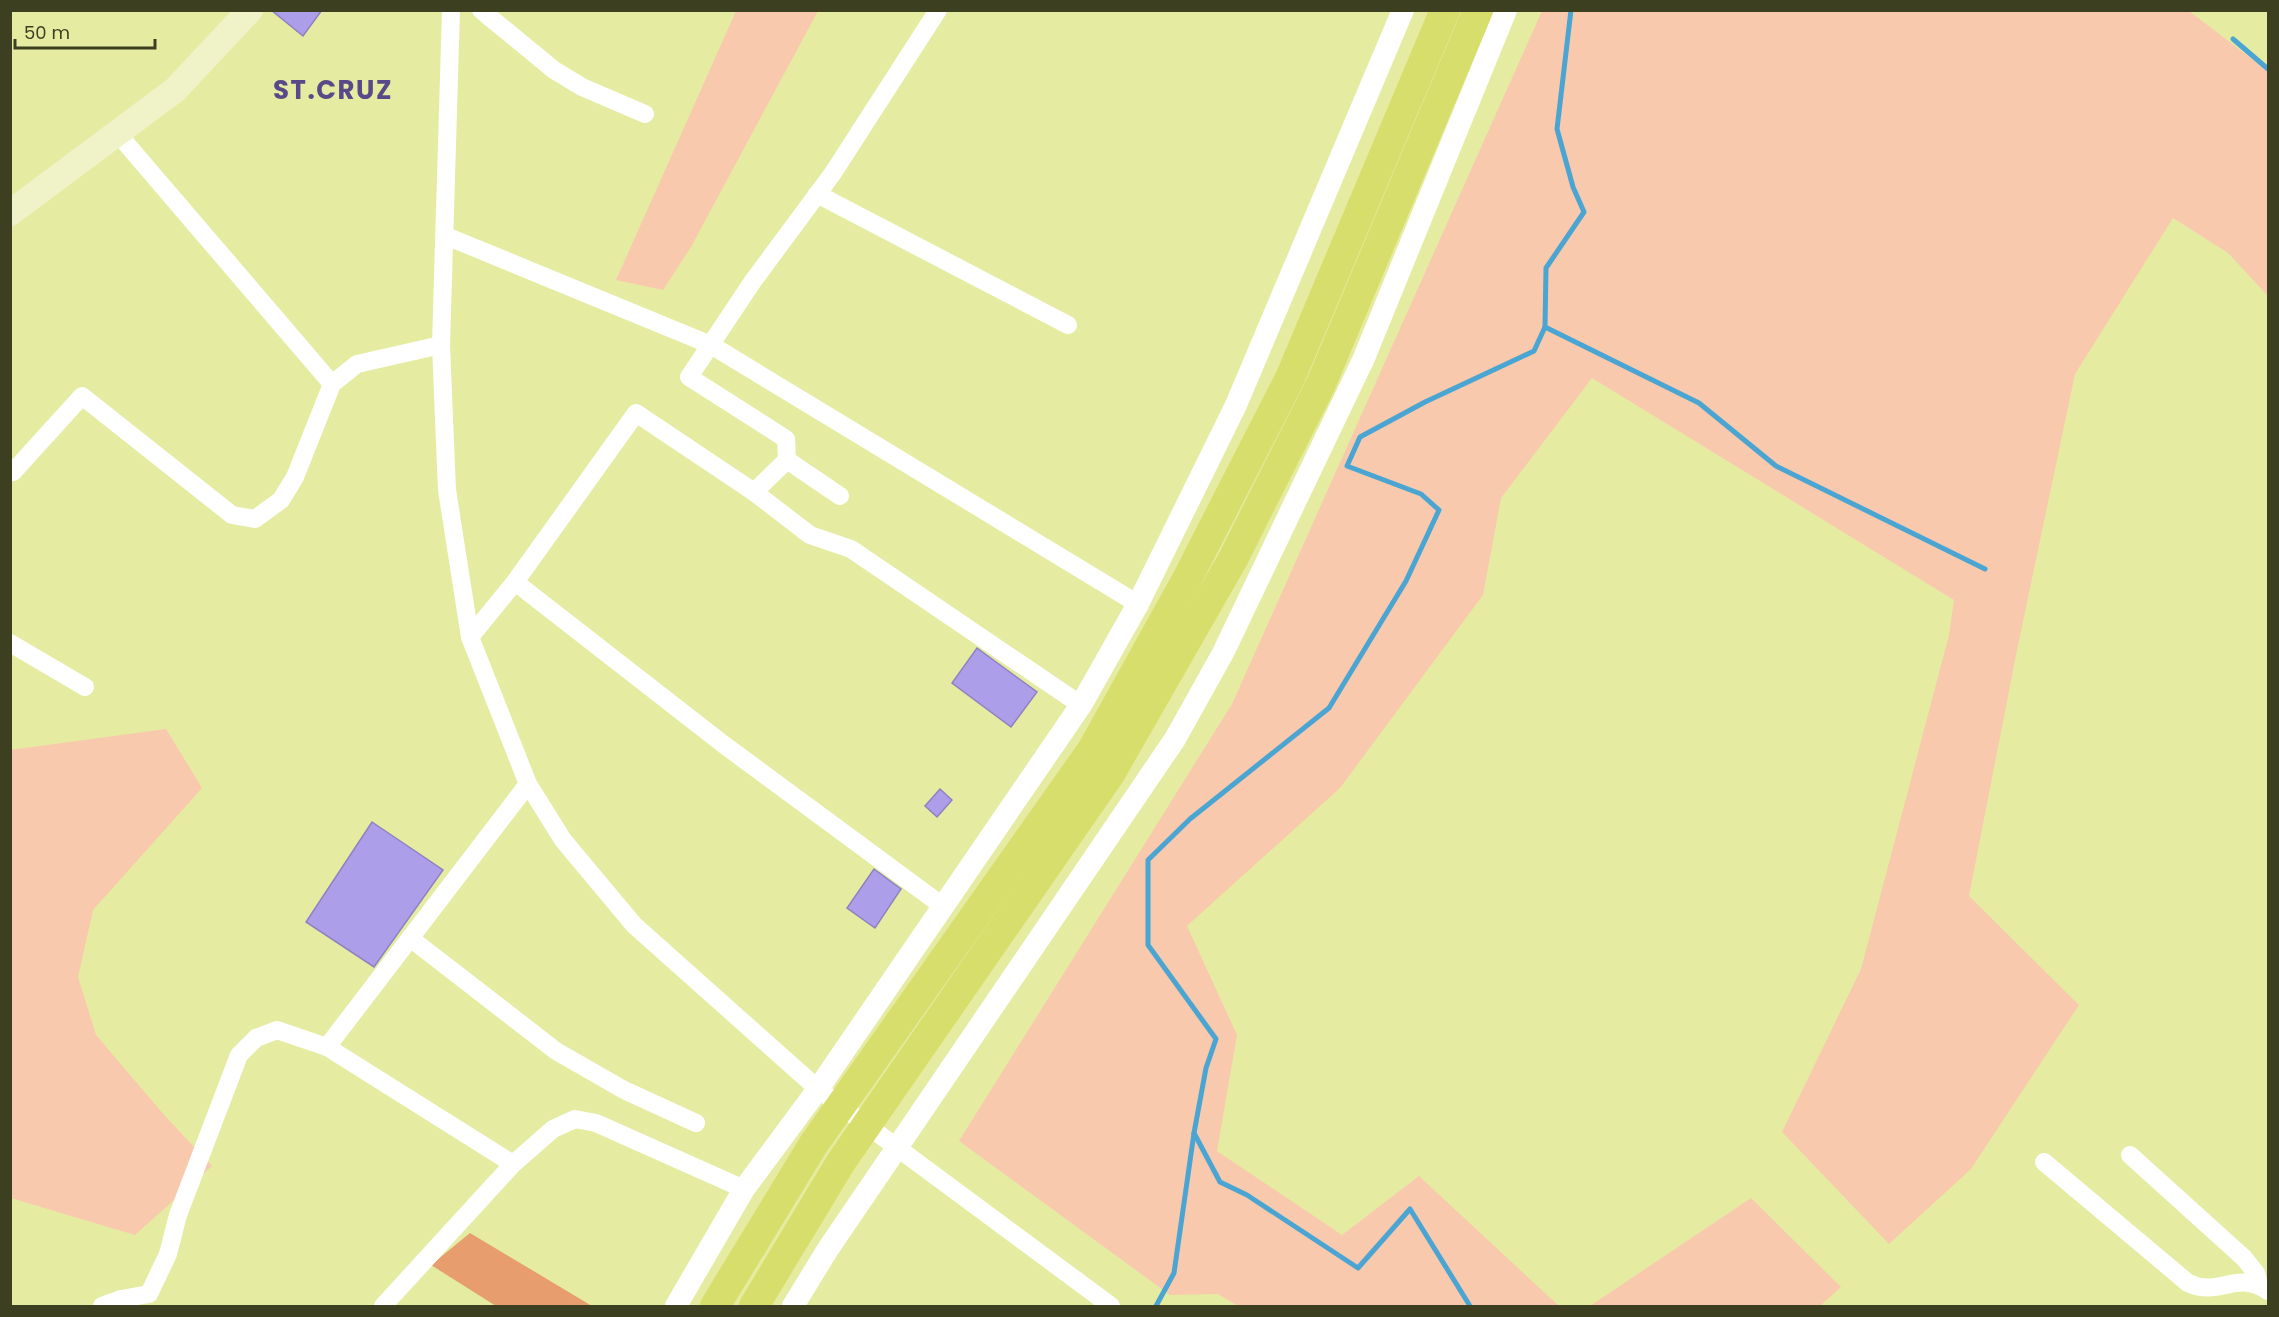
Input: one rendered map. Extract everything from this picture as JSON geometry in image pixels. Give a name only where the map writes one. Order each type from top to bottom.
[{"type":"highway","points":[[715,1306],[813,1145],[1092,750],[1187,579],[1290,378],[1445,10]]},
{"type":"highway","points":[[754,1306],[841,1162],[1110,774],[1233,559],[1321,384],[1478,10]]},
{"type":"main road","points":[[10,213],[175,90],[250,10]]},
{"type":"street","points":[[451,10],[441,345],[447,490],[470,637],[528,784],[563,840],[634,925],[818,1089],[1111,1306]]},
{"type":"street","points":[[481,10],[554,70],[582,87],[645,114]]},
{"type":"street","points":[[754,492],[787,460],[786,439],[689,377],[753,281],[817,194],[938,10]]},
{"type":"street","points":[[676,1306],[744,1189],[818,1089],[1081,705],[1138,604],[1236,405],[1403,10]]},
{"type":"street","points":[[793,1306],[896,1149],[1175,739],[1223,653],[1365,358],[1506,10]]},
{"type":"street","points":[[118,134],[332,384]]},
{"type":"street","points":[[817,194],[1068,325]]},
{"type":"street","points":[[446,236],[711,345],[1138,604]]},
{"type":"street","points":[[10,470],[13,472],[82,396],[231,515],[255,519],[281,500],[295,477],[332,384],[357,364],[441,345]]},
{"type":"street","points":[[470,637],[515,582],[636,413],[754,492],[810,535],[851,549],[1081,705]]},
{"type":"street","points":[[787,460],[840,496]]},
{"type":"street","points":[[515,582],[723,744],[944,907]]},
{"type":"street","points":[[10,643],[85,687]]},
{"type":"street","points":[[327,1047],[528,784]]},
{"type":"street","points":[[410,938],[556,1051],[624,1090],[696,1123]]},
{"type":"street","points":[[102,1306],[121,1299],[155,1300],[178,1215],[239,1055],[256,1038],[277,1030],[327,1047],[513,1164]]},
{"type":"street","points":[[383,1306],[513,1164],[553,1129],[575,1119],[596,1123],[744,1189]]},
{"type":"street","points":[[2130,1155],[2244,1258],[2264,1288]]},
{"type":"street","points":[[2044,1162],[2188,1283],[2201,1289],[2236,1282],[2264,1288]]},
{"type":"shaded area","points":[[736,11],[818,11],[691,247],[663,290],[616,280]]},
{"type":"shaded area","points":[[1542,11],[2189,11],[2268,71],[2268,296],[2228,253],[2173,218],[2075,374],[2017,650],[1969,896],[2079,1005],[1971,1169],[1889,1244],[1782,1132],[1861,969],[1949,635],[1954,600],[1592,378],[1501,498],[1483,595],[1340,788],[1187,926],[1237,1035],[1217,1151],[1342,1235],[1419,1176],[1559,1306],[1238,1306],[1218,1294],[1170,1295],[959,1141],[1232,704]]},
{"type":"shaded area","points":[[166,729],[202,788],[93,910],[78,977],[96,1035],[165,1116],[212,1166],[135,1235],[11,1198],[10,750]]},
{"type":"shaded area","points":[[1751,1198],[1841,1287],[1820,1306],[1590,1306]]},
{"type":"shaded area","points":[[470,1233],[592,1306],[496,1306],[431,1265]]},
{"type":"building","points":[[271,10],[322,10],[303,36]]},
{"type":"building","points":[[977,648],[1037,692],[1011,727],[952,683]]},
{"type":"building","points":[[940,789],[952,800],[937,817],[925,806]]},
{"type":"building","points":[[372,822],[443,870],[374,967],[306,922]]},
{"type":"building","points":[[874,869],[901,889],[875,928],[847,908]]},
{"type":"waterway","points":[[1156,1306],[1174,1273],[1194,1133],[1206,1068],[1216,1039],[1148,945],[1148,860],[1190,819],[1329,708],[1406,581],[1439,510],[1421,494],[1347,466],[1360,437],[1425,402],[1534,351],[1545,327],[1546,268],[1584,212],[1573,187],[1557,129],[1571,10]]},
{"type":"waterway","points":[[2233,39],[2268,69]]},
{"type":"waterway","points":[[1545,327],[1699,403],[1776,466],[1985,569]]},
{"type":"waterway","points":[[1194,1133],[1220,1182],[1247,1195],[1358,1268],[1410,1209],[1470,1306]]},
{"type":"district","name":"ST.CRUZ","points":[[333,90]]}]
